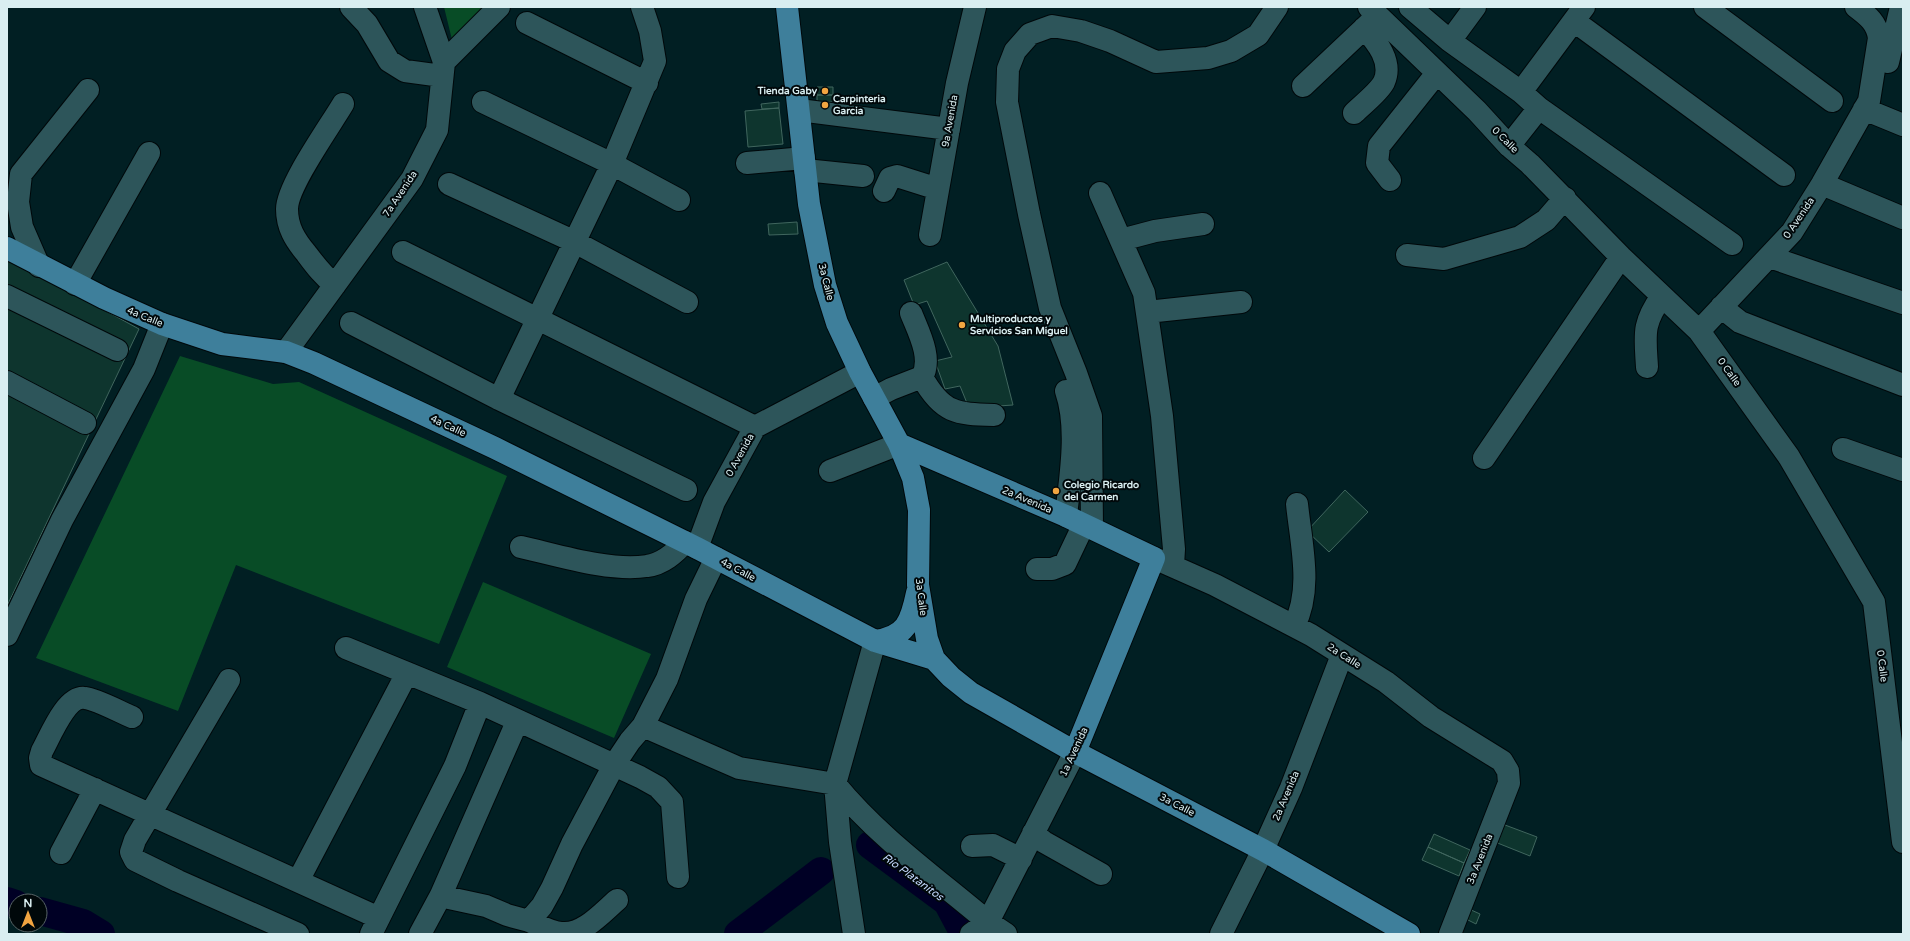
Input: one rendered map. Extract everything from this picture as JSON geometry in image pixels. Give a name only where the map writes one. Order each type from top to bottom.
[{"type":"main road","name":"3a Calle","points":[[787,7],[809,204],[825,285],[837,322],[860,372],[908,462],[917,493],[919,526],[918,586],[927,638],[934,659],[951,677],[971,693],[1075,752],[1263,850],[1407,934]]},
{"type":"main road","name":"4a Calle","points":[[7,248],[75,284],[137,314],[162,324],[233,347],[286,352],[314,363],[495,448],[699,549],[875,641],[934,659]]},
{"type":"main road","name":"2a Avenida","points":[[899,444],[1081,523],[1164,561]]},
{"type":"main road","name":"1a Avenida","points":[[1075,752],[1164,561]]},
{"type":"main road","points":[[875,641],[890,639],[897,635],[910,620],[918,586]]},
{"type":"street","points":[[351,7],[367,24],[389,61],[405,71],[443,69],[499,7]]},
{"type":"street","points":[[425,7],[443,69]]},
{"type":"street","points":[[499,399],[539,318],[573,241],[612,164],[647,83],[655,61],[650,31],[642,7]]},
{"type":"street","name":"9a Avenida","points":[[930,235],[957,83],[975,7]]},
{"type":"street","points":[[1037,569],[1052,569],[1065,564],[1081,523],[1091,416],[1076,373],[1050,308],[1029,214],[1007,102],[1008,69],[1015,51],[1030,34],[1052,26],[1081,31],[1110,41],[1156,62],[1208,58],[1231,51],[1258,35],[1277,7]]},
{"type":"street","points":[[1410,7],[1450,41],[1521,92],[1539,108],[1732,244]]},
{"type":"street","points":[[1450,41],[1475,7]]},
{"type":"street","points":[[1704,7],[1832,101]]},
{"type":"street","points":[[1856,7],[1873,21],[1878,29],[1879,38],[1869,101],[1870,111]]},
{"type":"street","points":[[1870,111],[1901,7]]},
{"type":"street","points":[[1521,92],[1579,14],[1784,175]]},
{"type":"street","points":[[1303,86],[1370,17]]},
{"type":"street","points":[[1354,113],[1383,83],[1388,66],[1377,42],[1370,17]]},
{"type":"street","name":"0 Calle","points":[[1370,17],[1438,73],[1477,111],[1509,146],[1565,198],[1622,257],[1699,331],[1789,456],[1874,602],[1903,842]]},
{"type":"street","points":[[527,23],[647,83]]},
{"type":"street","name":"7a Avenida","points":[[286,352],[412,179],[437,130],[443,69]]},
{"type":"street","points":[[1390,180],[1377,163],[1379,146],[1438,73]]},
{"type":"street","points":[[39,266],[22,227],[18,202],[22,174],[88,90]]},
{"type":"street","points":[[483,102],[612,164],[679,200]]},
{"type":"street","points":[[335,285],[324,277],[295,239],[290,227],[287,208],[294,186],[343,104]]},
{"type":"street","points":[[1509,146],[1539,108]]},
{"type":"street","points":[[799,110],[949,129]]},
{"type":"street","points":[[1870,111],[1903,125]]},
{"type":"street","name":"0 Avenida","points":[[1699,331],[1792,232],[1870,111]]},
{"type":"street","points":[[75,284],[149,153]]},
{"type":"street","points":[[747,163],[804,164],[862,176]]},
{"type":"street","points":[[884,190],[890,178],[897,176],[938,189]]},
{"type":"street","points":[[449,184],[573,241],[687,302]]},
{"type":"street","points":[[1822,184],[1903,218]]},
{"type":"street","points":[[1100,193],[1144,293],[1162,416],[1174,549],[1164,561]]},
{"type":"street","points":[[1407,255],[1444,259],[1520,237],[1546,220],[1565,198]]},
{"type":"street","points":[[1121,240],[1155,231],[1203,224]]},
{"type":"street","points":[[403,252],[539,318],[755,427]]},
{"type":"street","points":[[1770,256],[1903,303]]},
{"type":"street","points":[[1484,458],[1622,257]]},
{"type":"street","points":[[7,296],[117,350]]},
{"type":"street","points":[[1647,367],[1644,331],[1651,311],[1662,296]]},
{"type":"street","points":[[1147,312],[1241,302]]},
{"type":"street","points":[[1721,307],[1740,322],[1903,385]]},
{"type":"street","points":[[911,313],[923,346],[926,365],[922,377],[934,397],[946,406],[964,414],[994,415]]},
{"type":"street","points":[[351,323],[499,399],[686,490]]},
{"type":"street","points":[[7,635],[62,520],[144,369],[162,324]]},
{"type":"street","name":"0 Avenida","points":[[529,921],[542,906],[572,844],[614,765],[630,741],[643,726],[667,679],[696,599],[699,549],[714,502],[755,427],[860,372]]},
{"type":"street","points":[[874,398],[891,388],[922,377]]},
{"type":"street","points":[[7,382],[84,422]]},
{"type":"street","points":[[1066,391],[1071,407],[1072,463],[1081,523]]},
{"type":"street","points":[[830,471],[899,444]]},
{"type":"street","points":[[1843,449],[1903,470]]},
{"type":"street","points":[[1294,626],[1300,616],[1306,581],[1297,504]]},
{"type":"street","points":[[520,547],[609,566],[647,566],[673,555],[699,549]]},
{"type":"street","name":"2a Calle","points":[[1164,561],[1311,635],[1386,682],[1431,717],[1502,761],[1508,771],[1509,783]]},
{"type":"street","points":[[854,934],[840,842],[835,784],[875,641]]},
{"type":"street","points":[[346,648],[480,703],[517,722],[614,765],[658,787],[672,802],[678,877]]},
{"type":"street","name":"2a Avenida","points":[[1221,934],[1263,850],[1291,788],[1342,655]]},
{"type":"street","points":[[298,881],[408,673]]},
{"type":"street","points":[[229,680],[135,840],[131,852],[136,860],[178,881],[298,934]]},
{"type":"street","points":[[132,717],[84,697],[74,700],[67,706],[42,752],[40,758],[41,765],[95,788],[298,881],[375,926],[455,766],[480,703]]},
{"type":"street","points":[[420,934],[441,895],[517,722]]},
{"type":"street","points":[[643,726],[739,768],[835,784],[852,805],[981,927],[1006,934]]},
{"type":"street","name":"1a Avenida","points":[[981,927],[1020,859],[1075,752]]},
{"type":"street","name":"3a Avenida","points":[[1450,934],[1509,783]]},
{"type":"street","points":[[61,852],[95,788]]},
{"type":"street","points":[[1033,833],[1044,842],[1101,874]]},
{"type":"street","points":[[972,846],[993,845],[1020,859]]},
{"type":"street","points":[[441,895],[448,898],[486,906],[507,916],[529,921],[562,934],[577,931],[594,920],[617,900]]},
{"type":"green space","points":[[444,7],[489,7],[454,48]]},
{"type":"green space","points":[[180,356],[273,384],[299,382],[507,476],[439,644],[236,565],[178,711],[36,658]]},
{"type":"green space","points":[[483,582],[651,654],[614,738],[447,667]]},
{"type":"building","name":"Tienda Gaby","points":[[817,87],[833,87],[833,95],[817,95]]},
{"type":"building","points":[[817,95],[833,95],[833,102],[817,102]]},
{"type":"building","points":[[779,102],[779,108],[762,109],[761,104]]},
{"type":"building","points":[[779,108],[783,144],[748,147],[745,111]]},
{"type":"building","points":[[797,222],[798,234],[769,235],[768,224]]},
{"type":"building","points":[[7,257],[139,329],[7,606]]},
{"type":"building","name":"Multiproductos y Servicios San Miguel","points":[[947,262],[998,346],[1013,405],[969,408],[960,386],[945,389],[935,361],[952,357],[927,301],[914,305],[904,280]]},
{"type":"building","points":[[1345,490],[1368,512],[1329,552],[1307,531]]},
{"type":"building","points":[[1497,822],[1537,837],[1530,856],[1490,840]]},
{"type":"building","points":[[1434,834],[1470,850],[1464,863],[1428,847]]},
{"type":"building","points":[[1428,847],[1464,863],[1459,876],[1422,860]]},
{"type":"building","points":[[1469,909],[1480,914],[1476,924],[1464,918]]},
{"type":"waterway","name":"Río Platanitos","points":[[870,845],[947,902],[964,934]]},
{"type":"waterway","name":"Río Platanitos","points":[[738,934],[821,871]]},
{"type":"waterway","name":"Río Platanitos","points":[[48,913],[83,923],[101,934]]},
{"type":"place","name":"Tienda Gaby","points":[[825,91]]},
{"type":"place","name":"Carpinteria Garcia","points":[[825,105]]},
{"type":"place","name":"Multiproductos y Servicios San Miguel","points":[[962,325]]},
{"type":"place","name":"Colegio Ricardo del Carmen","points":[[1056,491]]}]
